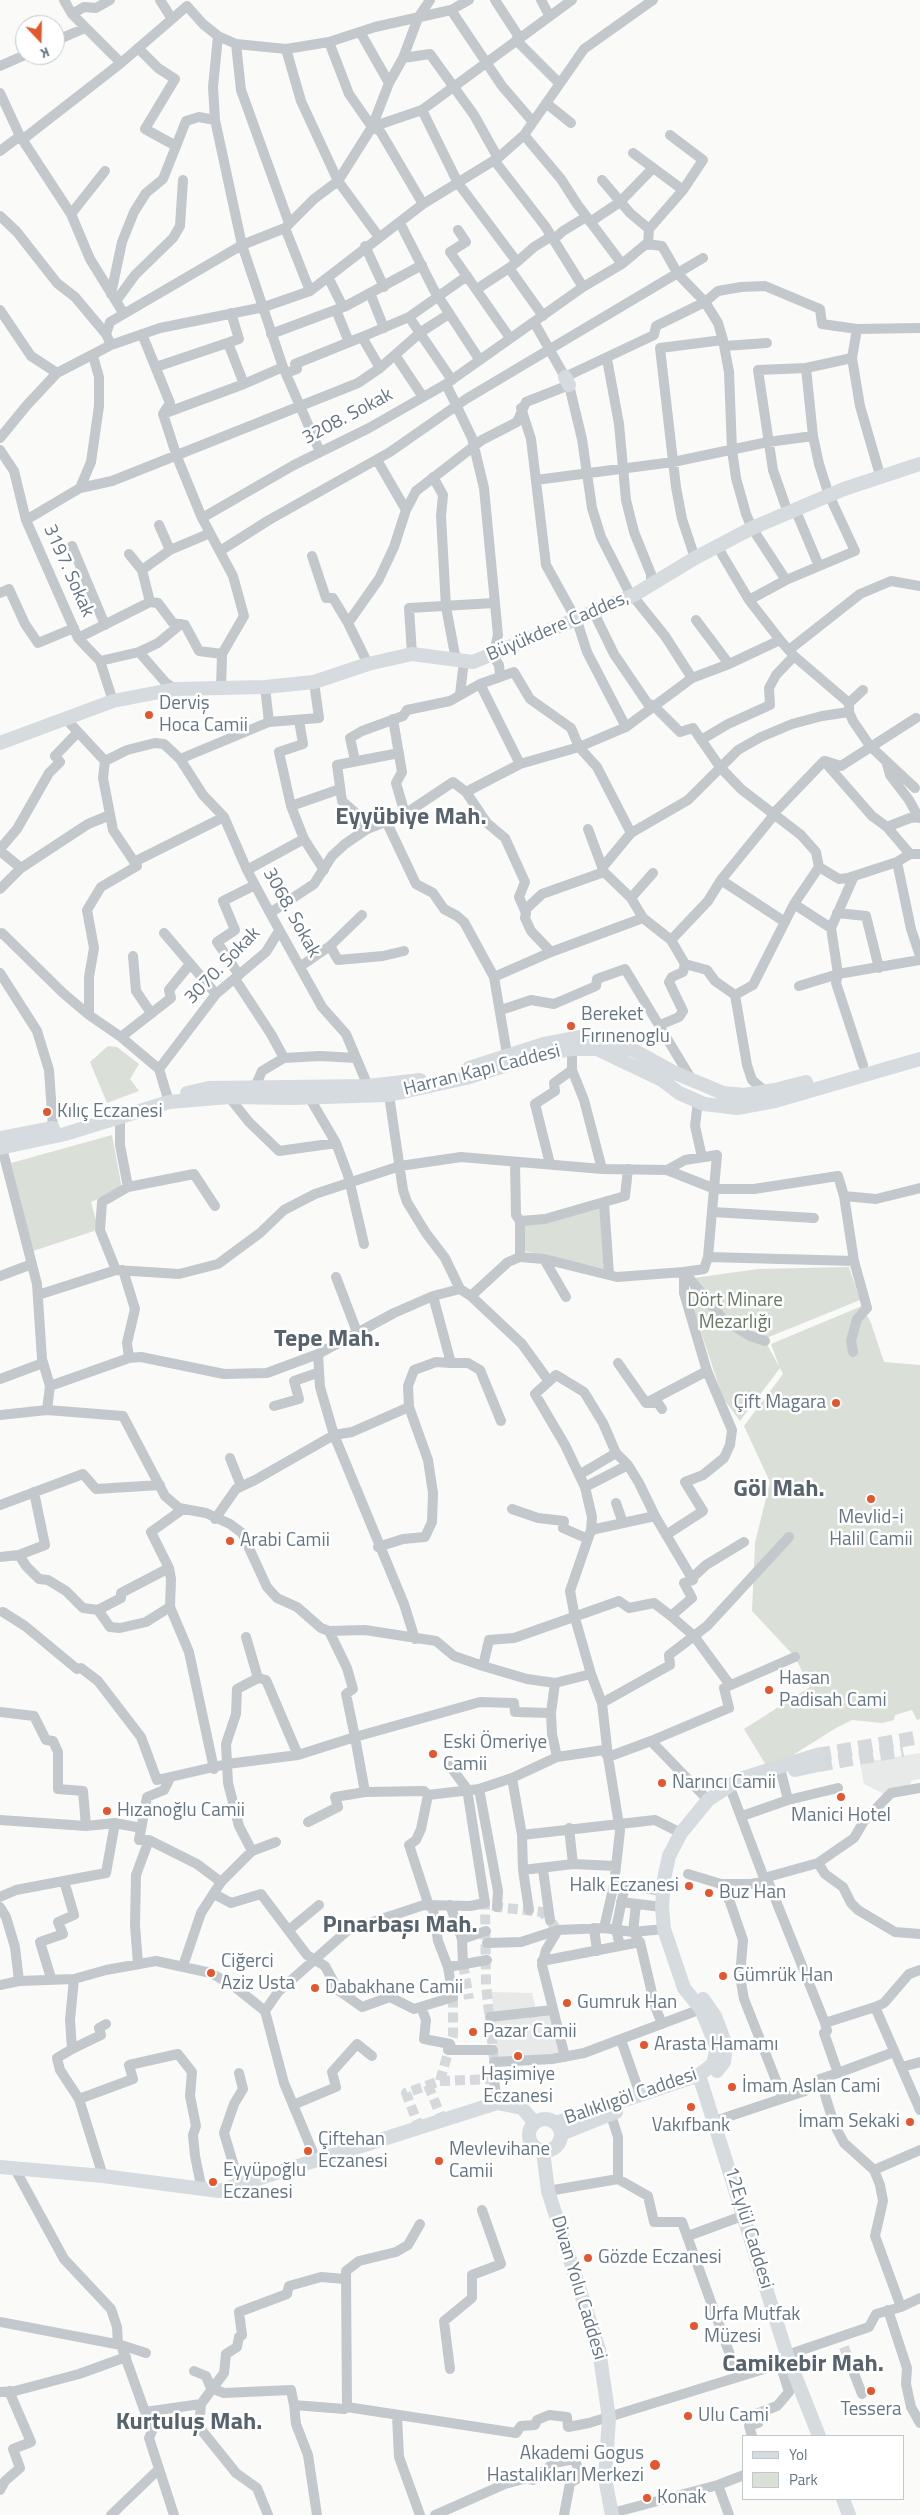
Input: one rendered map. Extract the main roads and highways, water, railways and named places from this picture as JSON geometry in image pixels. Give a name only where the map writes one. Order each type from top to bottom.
[{"type":"main road","name":"Büyükdere Caddes,","points":[[0,743],[113,701],[175,689],[265,688],[314,682],[368,664],[412,654],[473,662],[493,656],[634,595],[695,558],[752,528],[880,475],[920,464]]},
{"type":"main road","name":"Harran Kapı Caddesi","points":[[1,1145],[53,1128],[209,1088],[368,1086],[445,1076],[507,1054],[581,1037],[606,1041],[635,1051],[692,1080],[723,1093],[744,1095],[766,1092],[863,1064],[920,1051]]},
{"type":"main road","name":"Harran Kapı Caddesi","points":[[1,1145],[33,1142],[120,1118],[168,1100],[389,1094],[466,1078],[536,1056],[572,1049],[597,1049],[662,1080],[679,1093],[698,1101],[730,1107],[752,1106],[920,1059]]},
{"type":"main road","name":"Balıklıgöl Caddesi","points":[[558,2129],[700,2078],[713,2064],[717,2052],[701,2009],[684,1988],[664,1929],[662,1907],[669,1856],[681,1833],[708,1800],[740,1779],[818,1760],[781,1772],[732,1793],[714,1809],[688,1838],[675,1860],[668,1914],[674,1941],[691,1983],[715,2016],[726,2045],[724,2062],[713,2075],[700,2078],[640,2094],[610,2109]]},
{"type":"main road","name":"12Eylül Caddesi","points":[[700,2078],[745,2215],[786,2360],[819,2435]]},
{"type":"main road","points":[[0,2167],[103,2176],[219,2191],[239,2183],[497,2103],[522,2108],[535,2123]]},
{"type":"main road","points":[[547,2119],[558,2129],[556,2147],[543,2151],[531,2142],[530,2132],[535,2123],[547,2119]]},
{"type":"main road","name":"Divan Yolu Caddesi","points":[[543,2151],[548,2191],[600,2350],[609,2418],[605,2478],[612,2514]]},
{"type":"main road","points":[[843,2500],[849,2515]]},
{"type":"tunnel","points":[[817,1755],[920,1737]]},
{"type":"tunnel","points":[[818,1765],[903,1750]]},
{"type":"tunnel","points":[[494,2059],[486,1985],[485,1903],[497,1907],[542,1912],[558,1930]]},
{"type":"tunnel","points":[[463,1964],[469,1999]]},
{"type":"tunnel","points":[[420,2129],[406,2093],[440,2081],[453,2035],[453,1997]]},
{"type":"tunnel","points":[[440,2081],[494,2079]]},
{"type":"tunnel","points":[[428,2085],[443,2121]]},
{"type":"tunnel","points":[[844,2347],[848,2358]]},
{"type":"place","name":"Derviş Hoca Camii","points":[[149,715]]},
{"type":"place","name":"Bereket Fırınenoglu","points":[[571,1026]]},
{"type":"place","name":"Kılıç Eczanesi","points":[[47,1112]]},
{"type":"place","name":"Çift Magara","points":[[836,1403]]},
{"type":"place","name":"Mevlid-i Halil Camii","points":[[871,1499]]},
{"type":"place","name":"Arabi Camii","points":[[230,1541]]},
{"type":"place","name":"Hasan Padisah Cami","points":[[769,1690]]},
{"type":"place","name":"Eski Ömeriye Camii","points":[[433,1754]]},
{"type":"place","name":"Narıncı Camii","points":[[662,1783]]},
{"type":"place","name":"Manici Hotel","points":[[841,1797]]},
{"type":"place","name":"Hızanoğlu Camii","points":[[107,1811]]},
{"type":"place","name":"Halk Eczanesi","points":[[689,1886]]},
{"type":"place","name":"Buz Han","points":[[709,1893]]},
{"type":"place","name":"Ciğerci Aziz Usta","points":[[211,1973]]},
{"type":"place","name":"Gümrük Han","points":[[723,1976]]},
{"type":"place","name":"Dabakhane Camii","points":[[315,1988]]},
{"type":"place","name":"Gumruk Han","points":[[567,2003]]},
{"type":"place","name":"Pazar Camii","points":[[473,2032]]},
{"type":"place","name":"Arasta Hamamı","points":[[644,2045]]},
{"type":"place","name":"Haşimiye Eczanesi","points":[[518,2056]]},
{"type":"place","name":"İmam Aslan Cami","points":[[732,2087]]},
{"type":"place","name":"Vakıfbank","points":[[691,2107]]},
{"type":"place","name":"İmam Sekaki","points":[[910,2122]]},
{"type":"place","name":"Çiftehan Eczanesi","points":[[308,2151]]},
{"type":"place","name":"Mevlevihane Camii","points":[[439,2161]]},
{"type":"place","name":"Eyyüpoğlu Eczanesi","points":[[213,2182]]},
{"type":"place","name":"Gözde Eczanesi","points":[[588,2258]]},
{"type":"place","name":"Urfa Mutfak Müzesi","points":[[694,2326]]},
{"type":"place","name":"Tessera","points":[[871,2391]]},
{"type":"place","name":"Ulu Cami","points":[[688,2416]]},
{"type":"place","name":"Akademi Gogus Hastalıkları Merkezi","points":[[655,2465]]},
{"type":"place","name":"Konak","points":[[647,2498]]},
{"type":"district","name":"Eyyübiye Mah.","points":[[411,818]]},
{"type":"district","name":"Tepe Mah.","points":[[327,1340]]},
{"type":"district","name":"Göl Mah.","points":[[779,1490]]},
{"type":"district","name":"Pınarbaşı Mah.","points":[[400,1926]]},
{"type":"district","name":"Camikebir Mah.","points":[[803,2365]]},
{"type":"district","name":"Kurtuluş Mah.","points":[[189,2423]]},
{"type":"park label","name":"Dört Minare Mezarlığı","points":[[735,1312]]}]
